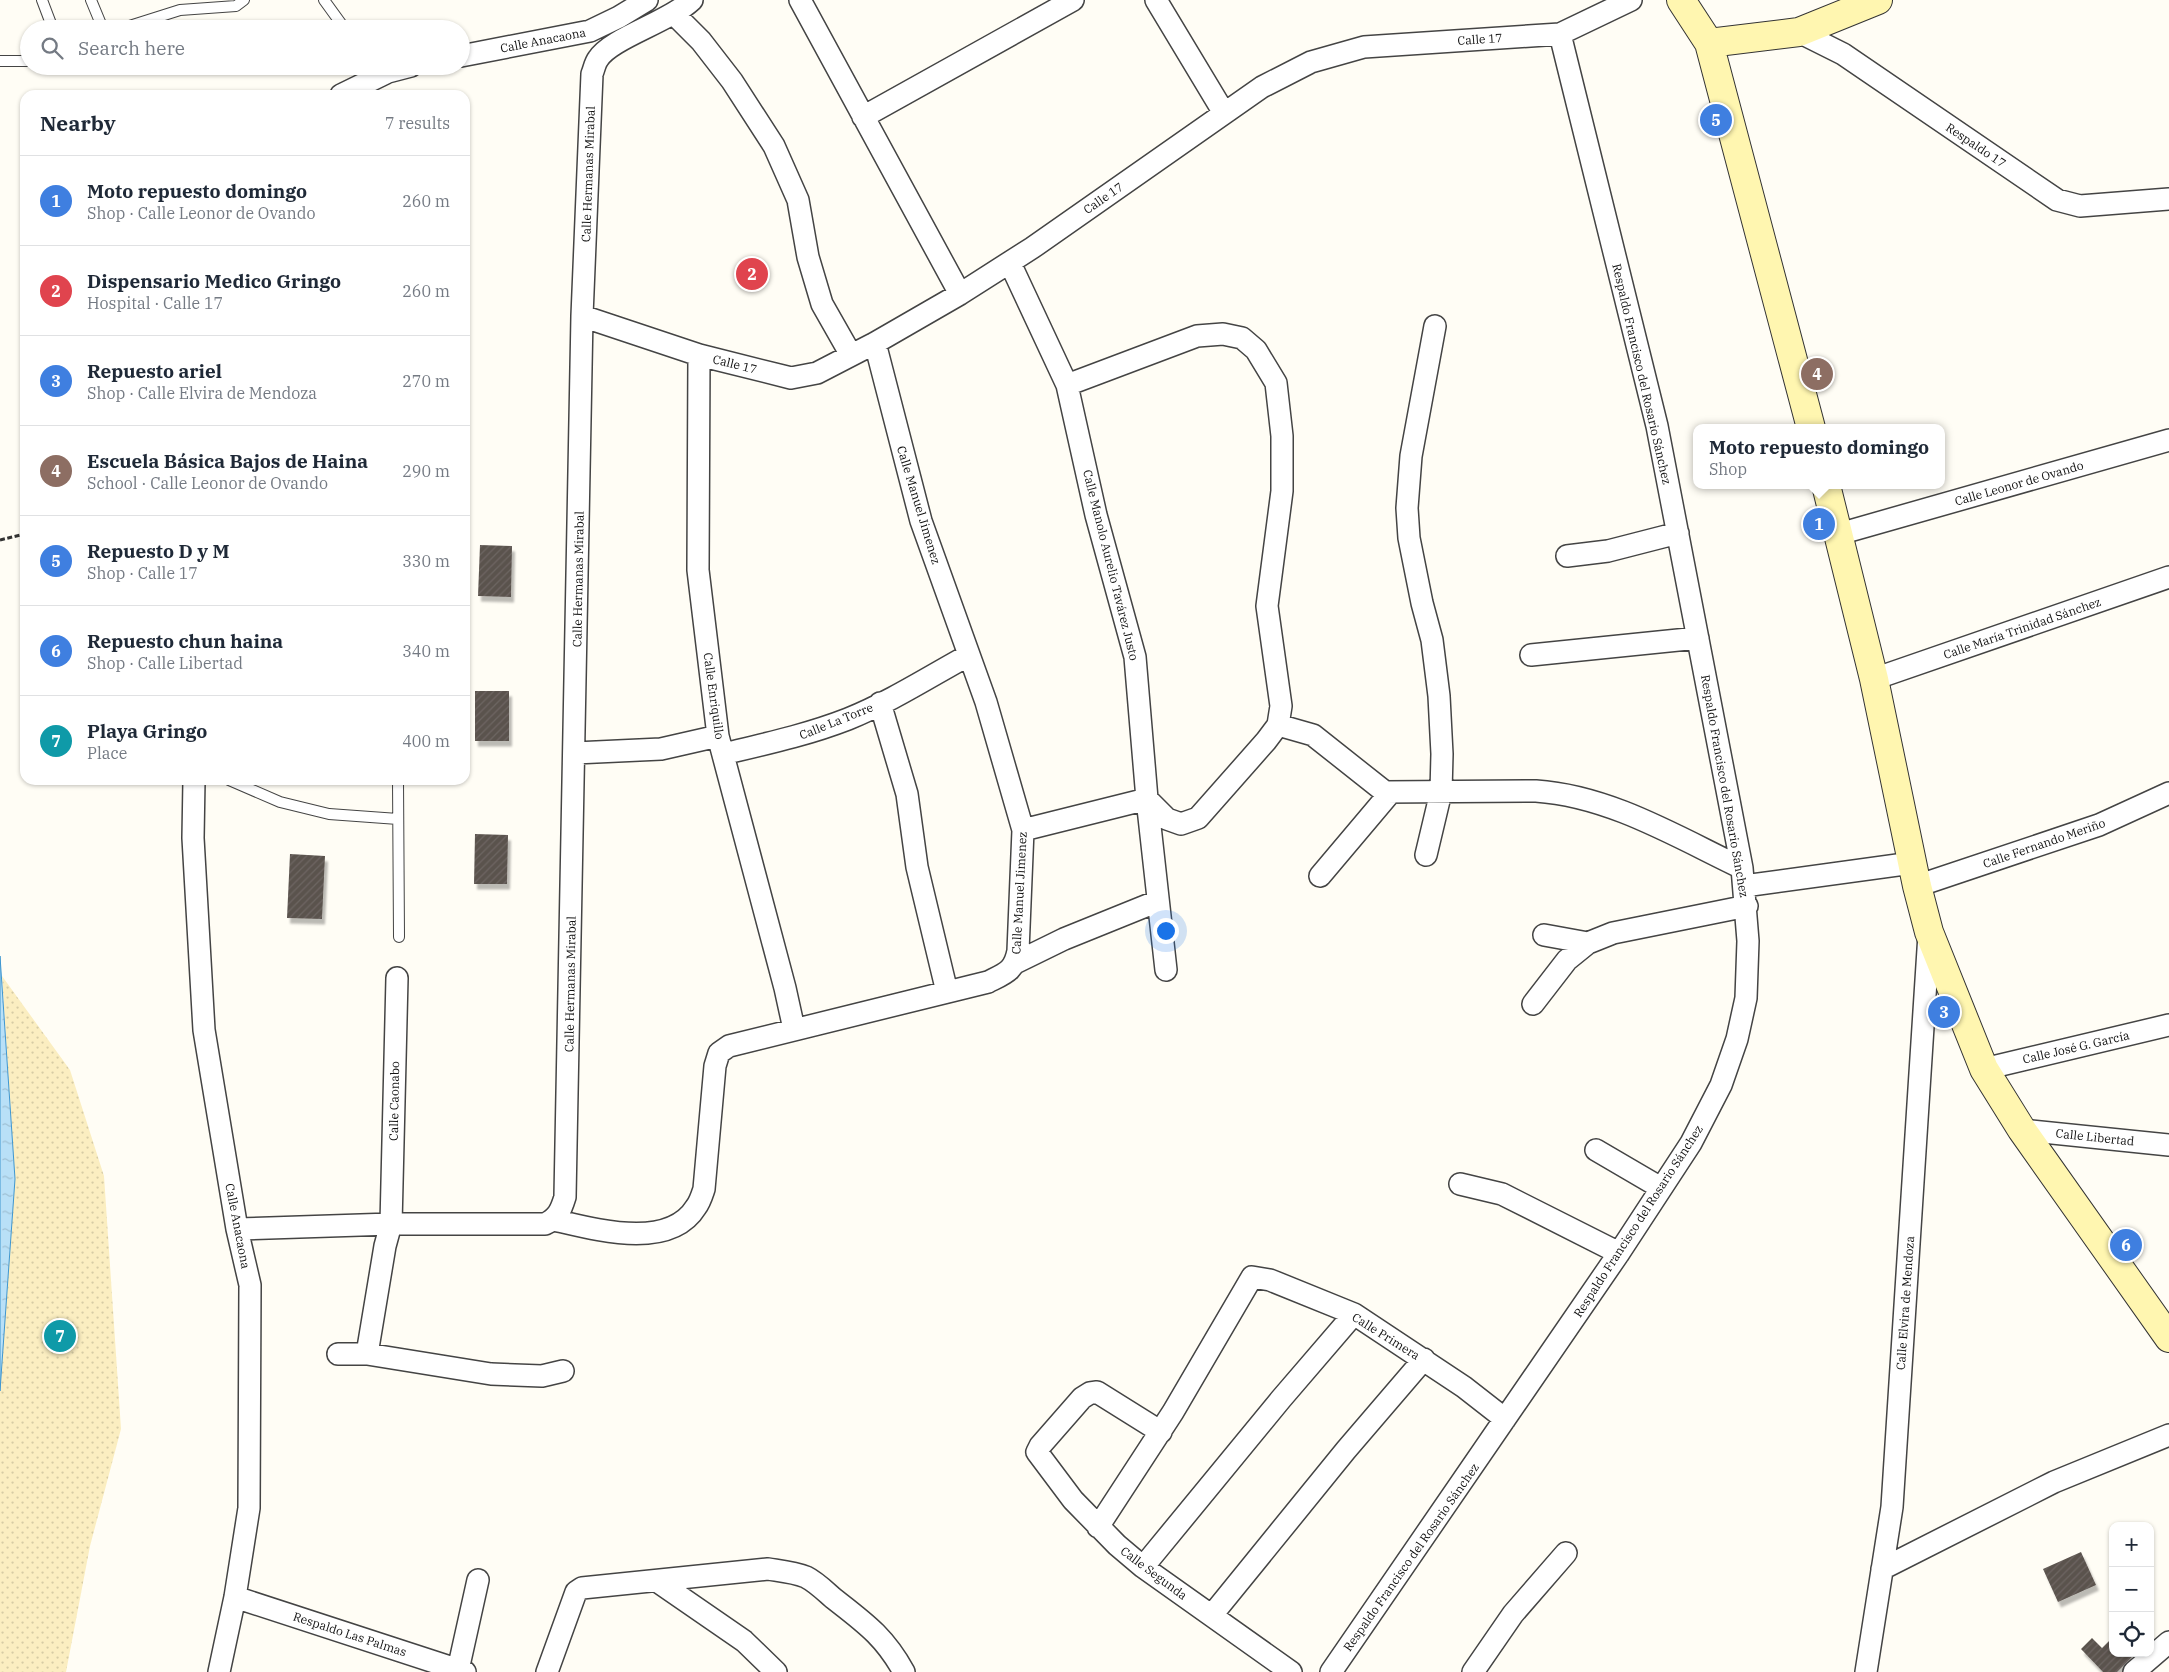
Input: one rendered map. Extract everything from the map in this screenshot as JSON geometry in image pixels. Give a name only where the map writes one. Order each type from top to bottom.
[{"type":"main road","points":[[1681,0],[1709,43],[1810,424]]},
{"type":"main road","points":[[1709,43],[1799,32],[1878,0]]},
{"type":"main road","points":[[1827,489],[1874,678],[1914,875],[1929,932],[1984,1069],[2022,1130],[2169,1338]]},
{"type":"street","name":"Calle Anacaona","points":[[470,54],[590,31],[619,17],[647,0]]},
{"type":"street","name":"Calle Hermanas Mirabal","points":[[557,1216],[565,1198],[582,316],[592,74],[598,59],[610,47],[674,14],[692,0]]},
{"type":"street","points":[[800,0],[960,294]]},
{"type":"street","points":[[863,117],[1073,0]]},
{"type":"street","points":[[1156,0],[1224,113]]},
{"type":"street","name":"Calle 17","points":[[582,316],[699,354],[791,378],[817,373],[875,343],[1010,263],[1262,87],[1311,62],[1364,47],[1560,34],[1632,0]]},
{"type":"street","points":[[674,14],[701,41],[732,81],[774,146],[798,200],[808,257],[822,304],[851,355]]},
{"type":"street","name":"Respaldo 17","points":[[1799,32],[1843,54],[2057,200],[2080,206],[2169,199]]},
{"type":"street","name":"Respaldo Francisco del Rosario Sánchez","points":[[1332,1672],[1619,1253],[1691,1144],[1721,1085],[1737,1039],[1746,998],[1748,941],[1744,887],[1678,533],[1657,426],[1560,34]]},
{"type":"street","points":[[348,90],[370,75]]},
{"type":"street","name":"Calle Manolo Aurelio Tavárez Justo","points":[[1010,263],[1067,385],[1096,515],[1135,657],[1147,799],[1166,970]]},
{"type":"street","points":[[1426,855],[1441,792],[1440,706],[1432,640],[1408,538],[1407,508],[1411,456],[1435,326]]},
{"type":"street","points":[[1023,830],[1147,799],[1166,819],[1181,824],[1198,818],[1278,725],[1281,706],[1267,606],[1282,491],[1282,436],[1276,383],[1256,350],[1242,338],[1223,334],[1197,336],[1067,385]]},
{"type":"street","name":"Calle Manuel Jimenez","points":[[557,1216],[595,1229],[642,1235],[677,1226],[696,1208],[704,1189],[715,1066],[719,1053],[728,1046],[988,982],[1006,973],[1016,964],[1023,830],[986,702],[920,521],[875,343]]},
{"type":"street","name":"Calle Enriquillo","points":[[699,354],[698,570],[720,745],[785,988],[794,1029]]},
{"type":"street","name":"Calle Leonor de Ovando","points":[[1839,534],[2169,440]]},
{"type":"street","points":[[1567,556],[1608,550],[1678,533]]},
{"type":"street","name":"Calle María Trinidad Sánchez","points":[[1874,678],[2169,577]]},
{"type":"street","points":[[1530,655],[1698,638]]},
{"type":"street","name":"Calle La Torre","points":[[575,752],[609,752],[720,745],[798,736],[846,720],[969,655]]},
{"type":"street","points":[[880,703],[907,794],[917,867],[947,992]]},
{"type":"street","points":[[1278,725],[1313,735],[1380,789],[1390,793],[1536,791],[1561,793],[1586,799],[1638,819],[1744,887]]},
{"type":"street","name":"Calle Anacaona","points":[[194,785],[193,838],[204,1030],[237,1229],[250,1285],[249,1508],[236,1597],[219,1672]]},
{"type":"street","points":[[1320,876],[1390,793]]},
{"type":"street","name":"Calle Fernando Meriño","points":[[1533,1004],[1567,960],[1588,942],[1744,887],[1914,875],[2099,825],[2169,793]]},
{"type":"street","points":[[1016,964],[1064,939],[1158,901]]},
{"type":"street","name":"Calle Elvira de Mendoza","points":[[1866,1672],[1892,1507],[1929,932]]},
{"type":"street","points":[[1544,935],[1588,942]]},
{"type":"street","name":"Calle Caonabo","points":[[367,1354],[385,1246],[391,1224],[397,978]]},
{"type":"street","name":"Calle José G. García","points":[[1984,1069],[2169,1025]]},
{"type":"street","name":"Calle Libertad","points":[[2022,1130],[2169,1145]]},
{"type":"street","points":[[1596,1150],[1661,1188]]},
{"type":"street","points":[[1460,1184],[1502,1194],[1619,1253]]},
{"type":"street","points":[[237,1229],[391,1224],[545,1224],[557,1216]]},
{"type":"street","name":"Calle Primera","points":[[1161,1432],[1249,1280],[1255,1277],[1270,1280],[1354,1314],[1464,1387],[1505,1419]]},
{"type":"street","points":[[1143,1567],[1275,1406],[1354,1314]]},
{"type":"street","points":[[338,1354],[367,1354],[491,1374],[542,1376],[563,1371]]},
{"type":"street","points":[[1212,1615],[1346,1450],[1424,1360]]},
{"type":"street","name":"Calle Segunda","points":[[1161,1432],[1097,1392],[1090,1393],[1082,1398],[1040,1446],[1037,1452],[1074,1500],[1098,1527],[1143,1567],[1291,1672]]},
{"type":"street","points":[[1098,1527],[1161,1432]]},
{"type":"street","points":[[1882,1569],[2054,1482],[2169,1435]]},
{"type":"street","points":[[1473,1672],[1513,1614],[1566,1552]]},
{"type":"street","points":[[547,1672],[579,1590],[768,1569],[806,1577],[877,1633],[904,1672]]},
{"type":"street","points":[[462,1671],[478,1580]]},
{"type":"street","points":[[657,1582],[744,1640],[776,1672]]},
{"type":"street","name":"Respaldo Las Palmas","points":[[236,1597],[462,1671]]},
{"type":"street","points":[[2134,1672],[2169,1642]]},
{"type":"lane","points":[[42,0],[50,20]]},
{"type":"lane","points":[[92,0],[100,20]]},
{"type":"lane","points":[[148,20],[180,10],[236,6],[244,0]]},
{"type":"lane","points":[[324,0],[338,20]]},
{"type":"lane","points":[[0,61],[20,61]]},
{"type":"lane","points":[[241,785],[280,802],[329,814],[398,819]]},
{"type":"lane","points":[[398,785],[400,937]]},
{"type":"path","points":[[0,540],[20,535]]},
{"type":"sand","points":[[2,976],[70,1070],[104,1176],[121,1429],[90,1546],[66,1672],[0,1672],[0,1391],[15,1179]]},
{"type":"water","points":[[0,956],[15,1179],[0,1391]]},
{"type":"building","points":[[480,545],[512,546],[511,597],[478,596]]},
{"type":"building","points":[[475,691],[509,691],[509,741],[475,741]]},
{"type":"building","points":[[475,834],[508,835],[507,884],[474,884]]},
{"type":"building","points":[[290,854],[325,856],[322,919],[287,918]]},
{"type":"building","points":[[2081,1552],[2096,1585],[2058,1602],[2043,1569]]},
{"type":"building","points":[[2092,1638],[2102,1648],[2109,1641],[2109,1657],[2132,1657],[2117,1672],[2103,1672],[2081,1649]]},
{"type":"place","name":"Repuesto D y M","points":[[1716,120]]},
{"type":"place","name":"Dispensario Medico Gringo","points":[[752,274]]},
{"type":"place","name":"Escuela Básica Bajos de Haina","points":[[1817,374]]},
{"type":"place","name":"Moto repuesto domingo","points":[[1819,524]]},
{"type":"place","name":"Repuesto ariel","points":[[1944,1012]]},
{"type":"place","name":"Repuesto chun haina","points":[[2126,1245]]},
{"type":"place","name":"Playa Gringo","points":[[60,1336]]}]
